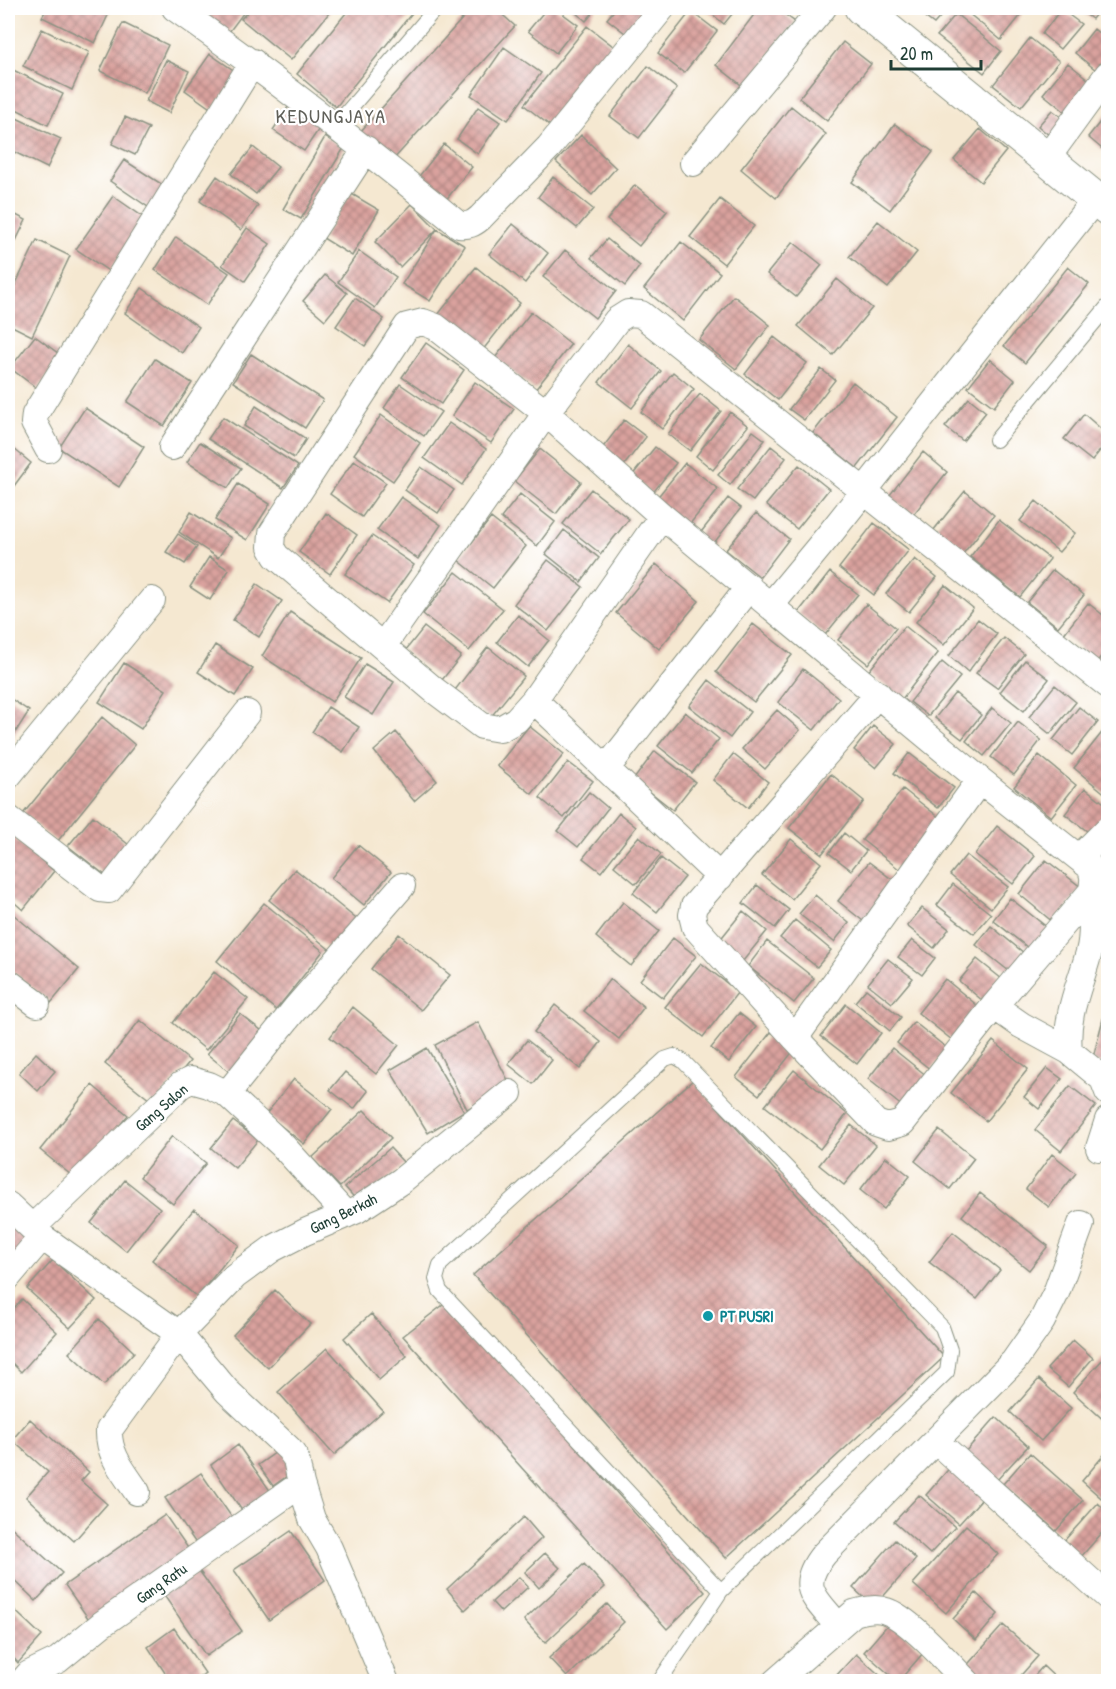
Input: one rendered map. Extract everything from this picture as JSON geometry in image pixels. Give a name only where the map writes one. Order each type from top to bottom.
[{"type":"main road","points":[[861,8],[1102,203]]},
{"type":"street","points":[[175,8],[253,62],[336,125],[459,225],[474,223],[549,147],[663,8]]},
{"type":"street","points":[[693,163],[823,8]]},
{"type":"street","points":[[48,449],[34,423],[35,414],[253,62]]},
{"type":"street","points":[[1047,158],[1108,74]]},
{"type":"street","points":[[171,447],[366,149]]},
{"type":"street","points":[[771,605],[1102,203]]},
{"type":"street","points":[[383,646],[546,413],[617,320],[628,313],[641,314],[1108,685]]},
{"type":"street","points":[[662,516],[534,700],[516,720],[500,729],[482,726],[434,690],[276,555],[271,547],[272,533],[407,326],[423,322],[436,327],[546,413],[662,516],[980,780],[1080,857],[1093,872],[1091,892],[1093,924],[1090,951],[1076,988],[1067,1032],[1069,1051]]},
{"type":"street","points":[[606,769],[749,587]]},
{"type":"street","points":[[8,776],[152,600]]},
{"type":"street","points":[[878,694],[694,906],[692,915],[695,927],[795,1038],[876,1123],[888,1127],[902,1123],[994,1006],[1091,892]]},
{"type":"street","points":[[534,700],[720,877]]},
{"type":"street","points":[[8,818],[100,889],[109,890],[246,713]]},
{"type":"street","points":[[795,1038],[980,780]]},
{"type":"street","points":[[1080,857],[1108,829]]},
{"type":"street","points":[[227,1094],[295,1009],[402,886]]},
{"type":"street","points":[[8,982],[37,1004]]},
{"type":"street","points":[[994,1006],[1021,1025],[1069,1051],[1103,1079],[1108,1092]]},
{"type":"street","name":"Gang Salon","points":[[8,1277],[38,1232],[181,1085],[191,1080],[209,1085],[227,1094],[282,1145],[346,1215]]},
{"type":"street","name":"Gang Berkah","points":[[137,1492],[113,1456],[108,1442],[108,1430],[179,1334],[235,1276],[272,1249],[357,1210],[401,1181],[509,1093]]},
{"type":"street","points":[[1099,1148],[1108,1120]]},
{"type":"street","points":[[8,1204],[38,1232],[179,1334],[227,1391],[289,1449],[296,1459],[312,1519],[329,1548],[386,1682]]},
{"type":"street","points":[[838,1626],[812,1592],[809,1581],[812,1568],[1000,1378],[1032,1336],[1056,1293],[1081,1224]]},
{"type":"street","points":[[936,1441],[1108,1597]]},
{"type":"street","name":"Gang Ratu","points":[[22,1682],[29,1674],[58,1660],[102,1624],[301,1484]]},
{"type":"street","points":[[775,1682],[854,1613],[870,1609],[887,1611],[914,1628],[967,1682]]},
{"type":"lane","points":[[336,125],[436,8]]},
{"type":"lane","points":[[996,440],[1108,306]]},
{"type":"lane","points":[[659,1682],[721,1591],[946,1372],[950,1350],[942,1327],[683,1061],[674,1056],[665,1059],[440,1265],[436,1279],[440,1291],[721,1591]]},
{"type":"building","points":[[47,8],[104,8],[110,11],[95,43],[42,17]]},
{"type":"building","points":[[195,8],[247,8],[229,32]]},
{"type":"building","points":[[251,8],[333,8],[291,60],[241,19]]},
{"type":"building","points":[[350,8],[416,8],[336,107],[297,74]]},
{"type":"building","points":[[472,8],[495,8],[515,26],[392,161],[360,132]]},
{"type":"building","points":[[547,8],[555,8],[578,25],[556,53],[528,31]]},
{"type":"building","points":[[570,8],[597,8],[586,21]]},
{"type":"building","points":[[616,8],[660,8],[634,40],[607,19]]},
{"type":"building","points":[[707,8],[737,8],[724,24]]},
{"type":"building","points":[[759,8],[776,8],[795,22],[745,88],[716,65]]},
{"type":"building","points":[[913,8],[948,8],[934,24]]},
{"type":"building","points":[[962,8],[1014,8],[1022,14],[1001,40]]},
{"type":"building","points":[[1077,8],[1101,8],[1092,19]]},
{"type":"building","points":[[1061,9],[1081,24],[1060,49],[1042,34]]},
{"type":"building","points":[[691,11],[717,31],[684,73],[658,53]]},
{"type":"building","points":[[956,14],[1001,51],[984,73],[937,36]]},
{"type":"building","points":[[123,23],[168,45],[145,93],[100,71]]},
{"type":"building","points":[[587,26],[622,53],[559,133],[524,105]]},
{"type":"building","points":[[42,29],[89,52],[72,90],[23,66]]},
{"type":"building","points":[[1094,29],[1108,41],[1108,54],[1096,70],[1075,53]]},
{"type":"building","points":[[1030,38],[1059,61],[1021,107],[993,85]]},
{"type":"building","points":[[843,42],[871,64],[827,121],[799,98]]},
{"type":"building","points":[[504,47],[541,73],[508,120],[471,95]]},
{"type":"building","points":[[210,54],[239,74],[213,110],[185,90]]},
{"type":"building","points":[[166,60],[189,71],[169,113],[146,101]]},
{"type":"building","points":[[1068,63],[1094,84],[1069,115],[1043,94]]},
{"type":"building","points":[[648,66],[677,89],[639,138],[610,116]]},
{"type":"building","points":[[11,69],[63,94],[48,125],[8,105],[8,76]]},
{"type":"building","points":[[292,101],[323,123],[304,151],[273,130]]},
{"type":"building","points":[[791,106],[826,134],[776,198],[741,169]]},
{"type":"building","points":[[478,107],[500,122],[478,154],[457,139]]},
{"type":"building","points":[[1052,110],[1071,124],[1056,141],[1038,126]]},
{"type":"building","points":[[1108,112],[1108,154],[1088,137]]},
{"type":"building","points":[[8,114],[61,139],[47,168],[8,149]]},
{"type":"building","points":[[125,117],[149,128],[135,155],[112,144]]},
{"type":"building","points":[[895,124],[933,152],[890,210],[852,182]]},
{"type":"building","points":[[980,129],[1006,151],[981,182],[954,160]]},
{"type":"building","points":[[581,135],[616,168],[592,195],[556,162]]},
{"type":"building","points":[[325,137],[344,148],[301,219],[283,209]]},
{"type":"building","points":[[444,144],[472,167],[441,206],[413,184]]},
{"type":"building","points":[[253,147],[278,167],[256,194],[231,174]]},
{"type":"building","points":[[124,160],[166,187],[151,209],[110,181]]},
{"type":"building","points":[[217,176],[258,206],[241,230],[200,201]]},
{"type":"building","points":[[553,177],[593,209],[577,228],[538,197]]},
{"type":"building","points":[[635,185],[667,211],[639,246],[607,220]]},
{"type":"building","points":[[350,193],[379,210],[352,256],[323,238]]},
{"type":"building","points":[[113,196],[146,219],[110,272],[76,249]]},
{"type":"building","points":[[720,199],[754,226],[724,264],[690,237]]},
{"type":"building","points":[[412,204],[437,229],[400,267],[375,242]]},
{"type":"building","points":[[8,211],[26,220],[8,257]]},
{"type":"building","points":[[878,221],[917,252],[888,288],[849,257]]},
{"type":"building","points":[[513,224],[548,253],[525,283],[489,254]]},
{"type":"building","points":[[247,228],[270,244],[245,281],[222,265]]},
{"type":"building","points":[[437,229],[465,246],[430,301],[402,284]]},
{"type":"building","points":[[176,237],[229,273],[207,305],[155,270]]},
{"type":"building","points":[[607,239],[640,266],[625,286],[591,258]]},
{"type":"building","points":[[37,240],[70,256],[32,336],[8,324],[8,300]]},
{"type":"building","points":[[681,242],[720,273],[683,321],[644,289]]},
{"type":"building","points":[[793,242],[822,265],[796,297],[767,274]]},
{"type":"building","points":[[565,250],[616,291],[595,318],[543,277]]},
{"type":"building","points":[[359,251],[396,277],[375,308],[338,282]]},
{"type":"building","points":[[476,267],[520,303],[482,351],[437,316]]},
{"type":"building","points":[[1068,267],[1089,284],[1025,363],[1004,346]]},
{"type":"building","points":[[325,275],[347,293],[325,320],[303,301]]},
{"type":"building","points":[[837,279],[872,308],[833,355],[798,326]]},
{"type":"building","points":[[142,288],[199,327],[182,353],[125,313]]},
{"type":"building","points":[[734,296],[770,325],[736,369],[699,340]]},
{"type":"building","points":[[355,298],[384,319],[365,346],[336,326]]},
{"type":"building","points":[[531,312],[571,344],[535,390],[495,358]]},
{"type":"building","points":[[35,336],[63,357],[38,389],[10,368]]},
{"type":"building","points":[[774,337],[807,363],[778,400],[745,374]]},
{"type":"building","points":[[426,343],[464,370],[441,404],[402,377]]},
{"type":"building","points":[[628,344],[661,371],[632,408],[599,382]]},
{"type":"building","points":[[251,354],[323,400],[305,428],[233,382]]},
{"type":"building","points":[[155,359],[192,383],[164,426],[127,402]]},
{"type":"building","points":[[990,359],[1015,380],[994,407],[968,387]]},
{"type":"building","points":[[821,369],[835,380],[804,420],[789,409]]},
{"type":"building","points":[[673,372],[694,389],[662,429],[641,412]]},
{"type":"building","points":[[475,382],[514,409],[491,443],[452,416]]},
{"type":"building","points":[[853,382],[897,417],[857,468],[813,433]]},
{"type":"building","points":[[400,384],[441,412],[424,436],[384,408]]},
{"type":"building","points":[[700,394],[721,411],[690,451],[668,434]]},
{"type":"building","points":[[969,398],[986,412],[963,441],[945,427]]},
{"type":"building","points":[[256,406],[306,439],[294,458],[244,426]]},
{"type":"building","points":[[85,408],[144,447],[119,487],[59,448]]},
{"type":"building","points":[[730,412],[748,426],[713,470],[696,456]]},
{"type":"building","points":[[1084,414],[1108,435],[1108,440],[1092,461],[1064,439]]},
{"type":"building","points":[[381,415],[420,443],[393,481],[354,454]]},
{"type":"building","points":[[223,417],[298,466],[283,488],[208,439]]},
{"type":"building","points":[[624,420],[646,437],[622,468],[600,451]]},
{"type":"building","points":[[449,423],[486,449],[462,485],[424,458]]},
{"type":"building","points":[[753,431],[765,440],[730,485],[718,475]]},
{"type":"building","points":[[200,442],[241,468],[228,488],[187,462]]},
{"type":"building","points":[[8,444],[31,463],[8,494]]},
{"type":"building","points":[[771,446],[786,458],[753,501],[737,489]]},
{"type":"building","points":[[655,447],[676,463],[652,494],[631,477]]},
{"type":"building","points":[[540,449],[581,482],[556,514],[514,481]]},
{"type":"building","points":[[923,452],[947,472],[913,515],[889,496]]},
{"type":"building","points":[[354,460],[386,483],[362,517],[330,494]]},
{"type":"building","points":[[685,463],[718,489],[685,530],[652,504]]},
{"type":"building","points":[[799,465],[829,489],[797,529],[766,505]]},
{"type":"building","points":[[421,467],[454,490],[438,513],[405,490]]},
{"type":"building","points":[[238,484],[270,504],[247,540],[215,520]]},
{"type":"building","points":[[591,489],[629,519],[601,554],[563,524]]},
{"type":"building","points":[[965,491],[994,515],[962,555],[933,531]]},
{"type":"building","points":[[520,494],[555,522],[537,546],[501,518]]},
{"type":"building","points":[[401,497],[441,525],[418,559],[377,530]]},
{"type":"building","points":[[728,498],[741,508],[711,547],[698,536]]},
{"type":"building","points":[[1036,501],[1075,533],[1059,552],[1020,521]]},
{"type":"building","points":[[191,512],[231,538],[218,558],[179,532]]},
{"type":"building","points":[[326,513],[357,535],[330,574],[299,552]]},
{"type":"building","points":[[756,513],[789,539],[760,577],[726,550]]},
{"type":"building","points":[[491,518],[526,546],[493,588],[458,560]]},
{"type":"building","points":[[999,520],[1050,559],[1020,597],[970,557]]},
{"type":"building","points":[[874,523],[909,550],[874,595],[839,568]]},
{"type":"building","points":[[564,530],[599,558],[581,582],[546,554]]},
{"type":"building","points":[[178,534],[197,547],[185,564],[166,552]]},
{"type":"building","points":[[372,536],[414,565],[387,603],[345,574]]},
{"type":"building","points":[[209,557],[229,570],[210,600],[190,587]]},
{"type":"building","points":[[915,559],[937,577],[909,612],[886,594]]},
{"type":"building","points":[[548,560],[583,587],[548,631],[514,604]]},
{"type":"building","points":[[656,564],[699,601],[659,649],[616,613]]},
{"type":"building","points":[[1053,570],[1084,595],[1058,627],[1027,602]]},
{"type":"building","points":[[456,572],[503,609],[469,651],[423,614]]},
{"type":"building","points":[[830,572],[858,594],[825,635],[798,613]]},
{"type":"building","points":[[257,584],[282,601],[259,637],[233,620]]},
{"type":"building","points":[[945,585],[973,608],[944,645],[916,622]]},
{"type":"building","points":[[1088,603],[1108,619],[1108,647],[1097,662],[1063,635]]},
{"type":"building","points":[[866,604],[896,628],[868,664],[838,640]]},
{"type":"building","points":[[290,612],[361,658],[332,702],[262,656]]},
{"type":"building","points":[[518,615],[549,640],[528,667],[497,642]]},
{"type":"building","points":[[978,619],[997,634],[968,672],[949,656]]},
{"type":"building","points":[[753,624],[792,655],[754,702],[716,672]]},
{"type":"building","points":[[905,626],[938,653],[902,699],[868,672]]},
{"type":"building","points":[[424,627],[461,656],[442,680],[405,651]]},
{"type":"building","points":[[1004,638],[1024,654],[997,688],[976,673]]},
{"type":"building","points":[[215,645],[253,669],[235,696],[198,672]]},
{"type":"building","points":[[488,647],[524,676],[490,718],[455,690]]},
{"type":"building","points":[[1025,660],[1049,679],[1024,711],[1000,692]]},
{"type":"building","points":[[942,662],[960,677],[928,716],[910,702]]},
{"type":"building","points":[[124,663],[166,690],[141,729],[99,702]]},
{"type":"building","points":[[365,664],[394,682],[373,715],[344,697]]},
{"type":"building","points":[[803,669],[839,698],[814,730],[778,702]]},
{"type":"building","points":[[709,680],[750,712],[730,738],[689,706]]},
{"type":"building","points":[[1055,685],[1076,702],[1050,734],[1029,717]]},
{"type":"building","points":[[955,693],[981,715],[962,739],[935,718]]},
{"type":"building","points":[[8,697],[29,711],[8,744]]},
{"type":"building","points":[[328,707],[359,727],[343,752],[312,732]]},
{"type":"building","points":[[1079,707],[1098,722],[1072,755],[1053,740]]},
{"type":"building","points":[[992,708],[1011,723],[984,756],[966,741]]},
{"type":"building","points":[[777,710],[800,730],[765,769],[742,749]]},
{"type":"building","points":[[685,712],[719,739],[692,773],[658,746]]},
{"type":"building","points":[[102,717],[135,745],[57,842],[23,814]]},
{"type":"building","points":[[1018,722],[1041,740],[1014,775],[991,757]]},
{"type":"building","points":[[1108,725],[1108,796],[1074,768]]},
{"type":"building","points":[[529,726],[564,754],[532,794],[497,766]]},
{"type":"building","points":[[873,726],[896,744],[876,768],[854,750]]},
{"type":"building","points":[[396,732],[437,781],[414,801],[374,751]]},
{"type":"building","points":[[655,751],[695,782],[673,810],[634,779]]},
{"type":"building","points":[[909,753],[954,788],[938,808],[894,773]]},
{"type":"building","points":[[733,754],[768,782],[748,808],[713,780]]},
{"type":"building","points":[[1039,755],[1076,785],[1051,817],[1014,787]]},
{"type":"building","points":[[568,762],[593,781],[564,818],[540,798]]},
{"type":"building","points":[[831,774],[864,801],[822,854],[789,828]]},
{"type":"building","points":[[1085,788],[1108,806],[1108,822],[1096,838],[1065,814]]},
{"type":"building","points":[[903,789],[945,822],[904,873],[862,840]]},
{"type":"building","points":[[589,792],[608,808],[578,847],[558,831]]},
{"type":"building","points":[[619,813],[636,827],[601,872],[583,858]]},
{"type":"building","points":[[93,816],[134,849],[110,879],[68,846]]},
{"type":"building","points":[[997,826],[1035,856],[1013,884],[975,854]]},
{"type":"building","points":[[8,833],[54,871],[23,910],[8,897]]},
{"type":"building","points":[[844,833],[866,851],[851,870],[829,853]]},
{"type":"building","points":[[639,836],[661,854],[636,884],[614,866]]},
{"type":"building","points":[[791,839],[821,863],[792,899],[762,875]]},
{"type":"building","points":[[358,845],[391,872],[364,905],[331,878]]},
{"type":"building","points":[[966,855],[1008,887],[991,908],[950,875]]},
{"type":"building","points":[[661,858],[685,877],[657,912],[633,893]]},
{"type":"building","points":[[1046,860],[1082,888],[1054,923],[1019,894]]},
{"type":"building","points":[[869,862],[894,881],[863,921],[838,901]]},
{"type":"building","points":[[295,869],[360,922],[334,953],[269,900]]},
{"type":"building","points":[[953,884],[991,914],[974,934],[937,905]]},
{"type":"building","points":[[757,885],[789,910],[775,928],[743,903]]},
{"type":"building","points":[[815,895],[849,923],[834,942],[799,914]]},
{"type":"building","points":[[1010,898],[1049,929],[1032,951],[993,920]]},
{"type":"building","points":[[623,902],[659,931],[631,966],[596,937]]},
{"type":"building","points":[[264,903],[323,951],[276,1010],[217,961]]},
{"type":"building","points":[[922,908],[949,929],[934,948],[907,926]]},
{"type":"building","points":[[8,910],[79,969],[51,1003],[8,967]]},
{"type":"building","points":[[743,911],[767,931],[743,961],[719,941]]},
{"type":"building","points":[[795,920],[831,950],[817,967],[780,938]]},
{"type":"building","points":[[991,926],[1029,957],[1014,975],[976,945]]},
{"type":"building","points":[[399,934],[450,975],[421,1010],[371,969]]},
{"type":"building","points":[[673,938],[696,956],[663,998],[640,980]]},
{"type":"building","points":[[912,940],[935,958],[922,975],[898,957]]},
{"type":"building","points":[[767,941],[814,978],[794,1003],[748,966]]},
{"type":"building","points":[[888,959],[913,978],[892,1003],[868,984]]},
{"type":"building","points":[[977,959],[1007,983],[989,1006],[959,981]]},
{"type":"building","points":[[701,963],[738,992],[703,1037],[665,1007]]},
{"type":"building","points":[[214,972],[248,999],[206,1050],[173,1023]]},
{"type":"building","points":[[610,979],[644,1007],[619,1039],[584,1011]]},
{"type":"building","points":[[945,979],[978,1006],[952,1040],[918,1013]]},
{"type":"building","points":[[866,989],[901,1017],[890,1031],[855,1002]]},
{"type":"building","points":[[1108,1000],[1108,1066],[1092,1061]]},
{"type":"building","points":[[846,1004],[881,1033],[857,1064],[821,1036]]},
{"type":"building","points":[[555,1005],[601,1042],[580,1069],[534,1032]]},
{"type":"building","points":[[353,1007],[399,1045],[376,1074],[330,1037]]},
{"type":"building","points":[[739,1013],[756,1027],[729,1062],[711,1048]]},
{"type":"building","points":[[240,1014],[266,1034],[233,1075],[207,1054]]},
{"type":"building","points":[[140,1020],[190,1061],[155,1104],[105,1064]]},
{"type":"building","points":[[478,1022],[511,1086],[467,1109],[435,1045]]},
{"type":"building","points":[[914,1022],[948,1049],[931,1070],[897,1043]]},
{"type":"building","points":[[771,1032],[794,1050],[759,1095],[736,1077]]},
{"type":"building","points":[[527,1040],[552,1060],[533,1084],[508,1064]]},
{"type":"building","points":[[993,1041],[1028,1069],[986,1121],[951,1093]]},
{"type":"building","points":[[427,1048],[464,1111],[428,1133],[390,1070]]},
{"type":"building","points":[[892,1048],[927,1076],[903,1107],[868,1079]]},
{"type":"building","points":[[36,1053],[55,1071],[38,1091],[19,1073]]},
{"type":"building","points":[[1047,1068],[1062,1079],[1039,1109],[1024,1097]]},
{"type":"building","points":[[794,1070],[847,1114],[820,1149],[765,1106]]},
{"type":"building","points":[[345,1072],[368,1091],[354,1109],[330,1090]]},
{"type":"building","points":[[294,1079],[332,1109],[304,1144],[266,1114]]},
{"type":"building","name":"PT PUSRI","points":[[693,1080],[944,1357],[726,1558],[473,1275]]},
{"type":"building","points":[[92,1085],[128,1115],[76,1179],[40,1150]]},
{"type":"building","points":[[1070,1086],[1096,1106],[1061,1151],[1035,1130]]},
{"type":"building","points":[[364,1110],[391,1138],[340,1187],[312,1158]]},
{"type":"building","points":[[233,1121],[258,1140],[235,1168],[211,1148]]},
{"type":"building","points":[[851,1125],[876,1145],[844,1185],[819,1165]]},
{"type":"building","points":[[939,1130],[974,1158],[950,1189],[915,1161]]},
{"type":"building","points":[[172,1136],[206,1163],[173,1204],[140,1177]]},
{"type":"building","points":[[390,1148],[405,1164],[359,1203],[345,1187]]},
{"type":"building","points":[[1052,1154],[1076,1173],[1049,1207],[1026,1189]]},
{"type":"building","points":[[886,1157],[910,1176],[884,1209],[860,1190]]},
{"type":"building","points":[[125,1180],[160,1208],[126,1251],[91,1223]]},
{"type":"building","points":[[980,1193],[1048,1246],[1029,1270],[962,1216]]},
{"type":"building","points":[[194,1209],[239,1245],[197,1297],[152,1260]]},
{"type":"building","points":[[8,1217],[34,1241],[8,1270]]},
{"type":"building","points":[[953,1232],[1000,1270],[977,1299],[929,1262]]},
{"type":"building","points":[[53,1260],[96,1300],[70,1328],[27,1289]]},
{"type":"building","points":[[275,1290],[310,1324],[268,1368],[233,1335]]},
{"type":"building","points":[[22,1299],[57,1332],[21,1372],[8,1359],[8,1315]]},
{"type":"building","points":[[447,1302],[705,1592],[667,1629],[403,1336]]},
{"type":"building","points":[[371,1314],[407,1356],[379,1380],[344,1338]]},
{"type":"building","points":[[99,1319],[134,1352],[104,1385],[69,1353]]},
{"type":"building","points":[[1073,1340],[1093,1358],[1068,1387],[1047,1369]]},
{"type":"building","points":[[327,1348],[383,1411],[334,1455],[278,1392]]},
{"type":"building","points":[[1104,1358],[1108,1363],[1108,1424],[1073,1392]]},
{"type":"building","points":[[1039,1379],[1071,1408],[1041,1441],[1010,1412]]},
{"type":"building","points":[[996,1417],[1028,1446],[997,1480],[965,1452]]},
{"type":"building","points":[[30,1419],[89,1472],[81,1481],[107,1504],[74,1541],[26,1497],[48,1472],[12,1440]]},
{"type":"building","points":[[238,1445],[271,1492],[243,1512],[211,1465]]},
{"type":"building","points":[[282,1448],[297,1469],[273,1486],[258,1465]]},
{"type":"building","points":[[1108,1450],[1108,1504],[1082,1481]]},
{"type":"building","points":[[1030,1453],[1083,1500],[1056,1531],[1003,1484]]},
{"type":"building","points":[[953,1464],[986,1494],[959,1524],[926,1495]]},
{"type":"building","points":[[201,1473],[233,1519],[197,1545],[165,1498]]},
{"type":"building","points":[[919,1495],[955,1527],[930,1554],[894,1522]]},
{"type":"building","points":[[1098,1503],[1108,1513],[1108,1526],[1080,1558],[1063,1542]]},
{"type":"building","points":[[165,1515],[190,1551],[90,1621],[65,1585]]},
{"type":"building","points":[[524,1517],[542,1538],[465,1610],[447,1589]]},
{"type":"building","points":[[8,1524],[62,1573],[36,1601],[8,1574]]},
{"type":"building","points":[[966,1525],[998,1554],[946,1613],[913,1584]]},
{"type":"building","points":[[291,1531],[325,1580],[269,1620],[234,1570]]},
{"type":"building","points":[[895,1540],[916,1559],[874,1607],[853,1588]]},
{"type":"building","points":[[545,1553],[560,1568],[539,1588],[525,1572]]},
{"type":"building","points":[[584,1564],[605,1587],[545,1643],[524,1620]]},
{"type":"building","points":[[198,1569],[242,1631],[206,1656],[163,1594]]},
{"type":"building","points":[[519,1577],[528,1587],[501,1612],[492,1602]]},
{"type":"building","points":[[976,1593],[998,1614],[976,1640],[953,1619]]},
{"type":"building","points":[[8,1604],[42,1636],[18,1663],[8,1652]]},
{"type":"building","points":[[607,1604],[624,1622],[567,1677],[549,1658]]},
{"type":"building","points":[[890,1622],[924,1652],[898,1682],[864,1652]]},
{"type":"building","points":[[1003,1625],[1038,1656],[1015,1682],[972,1682],[961,1672]]},
{"type":"building","points":[[174,1628],[205,1673],[193,1682],[171,1682],[148,1647]]},
{"type":"building","points":[[856,1654],[884,1679],[881,1682],[843,1682],[836,1676]]},
{"type":"building","points":[[1043,1666],[1060,1682],[1029,1682]]},
{"type":"place","name":"PT PUSRI","points":[[708,1316]]},
{"type":"district","name":"KEDUNGJAYA","points":[[331,116]]}]
